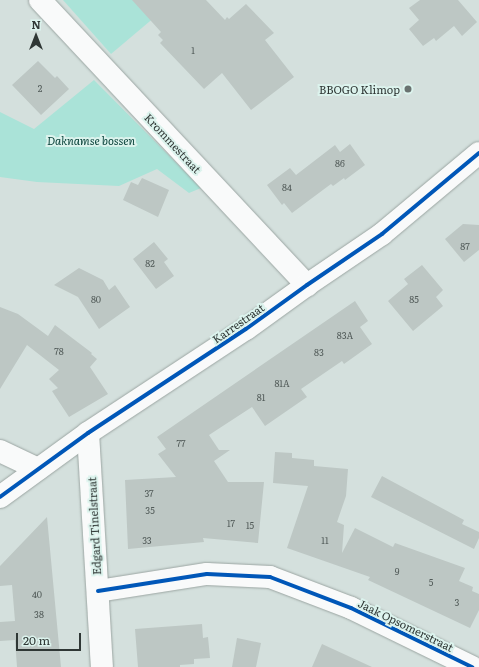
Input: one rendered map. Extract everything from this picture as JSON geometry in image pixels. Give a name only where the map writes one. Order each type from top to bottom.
[{"type":"street","name":"Krommestraat","points":[[40,0],[307,284]]},
{"type":"street","name":"Karrestraat","points":[[0,497],[88,433],[246,329],[307,284],[382,234],[479,153]]},
{"type":"street","name":"Edgard Tinelstraat","points":[[88,433],[102,667]]},
{"type":"street","points":[[0,450],[38,469]]},
{"type":"street","name":"Jaak Opsomerstraat","points":[[98,591],[207,574],[270,577],[351,608],[472,667]]},
{"type":"green space","points":[[63,0],[175,0],[111,54]]},
{"type":"green space","name":"Daknamse bossen","points":[[94,80],[201,188],[189,193],[157,169],[119,186],[37,182],[0,177],[0,112],[34,129]]},
{"type":"building","points":[[132,0],[206,0],[225,20],[227,17],[229,19],[246,4],[274,33],[265,40],[294,77],[251,110],[222,73],[204,89],[160,43],[163,40],[158,35],[161,32]]},
{"type":"building","points":[[420,0],[458,0],[477,22],[462,36],[454,26],[436,41],[434,38],[423,46],[409,29],[419,20],[409,8]]},
{"type":"building","points":[[38,61],[55,78],[57,76],[69,89],[41,115],[12,85]]},
{"type":"building","points":[[350,144],[365,165],[345,180],[344,178],[333,186],[331,184],[292,213],[284,203],[282,205],[267,185],[290,168],[296,175],[335,145],[340,152]]},
{"type":"building","points":[[142,178],[169,190],[158,217],[123,200],[131,182],[138,185]]},
{"type":"building","points":[[463,224],[479,225],[479,250],[464,262],[445,239]]},
{"type":"building","points":[[154,242],[168,259],[164,262],[174,276],[156,289],[133,259]]},
{"type":"building","points":[[422,265],[443,290],[436,297],[443,306],[413,331],[388,301],[408,284],[404,279]]},
{"type":"building","points":[[79,268],[103,280],[109,290],[115,285],[130,307],[99,329],[78,297],[54,285]]},
{"type":"building","points":[[355,301],[368,321],[360,327],[372,344],[344,364],[342,361],[301,389],[307,397],[265,426],[252,407],[209,435],[219,450],[230,450],[214,461],[228,482],[264,482],[258,543],[203,538],[204,542],[128,549],[125,480],[176,477],[158,454],[166,449],[157,437]]},
{"type":"building","points":[[0,307],[18,314],[48,336],[55,325],[92,353],[91,354],[97,359],[90,367],[108,394],[69,417],[52,391],[58,388],[49,379],[59,370],[27,345],[0,389]]},
{"type":"building","points":[[275,452],[292,453],[292,458],[314,460],[314,466],[348,469],[346,496],[337,522],[344,525],[342,553],[355,528],[393,547],[395,543],[465,568],[459,581],[473,587],[472,591],[479,594],[479,610],[470,628],[368,580],[370,577],[287,548],[308,486],[273,483]]},
{"type":"building","points":[[382,476],[464,520],[462,524],[479,532],[479,538],[474,549],[371,497]]},
{"type":"building","points":[[47,517],[61,667],[17,667],[15,640],[0,641],[0,622],[15,621],[12,585],[0,586],[0,566]]},
{"type":"building","points":[[202,624],[203,638],[208,637],[210,658],[194,659],[194,664],[180,665],[180,667],[138,667],[135,629]]},
{"type":"building","points":[[237,638],[261,643],[256,667],[232,667]]},
{"type":"building","points":[[322,644],[372,667],[312,667]]},
{"type":"cycle path","points":[[0,497],[88,433],[246,329],[382,234],[479,153]]},
{"type":"cycle path","points":[[98,591],[207,574],[270,577],[351,608],[472,667]]},
{"type":"place","name":"BBOGO Klimop","points":[[408,89]]}]
